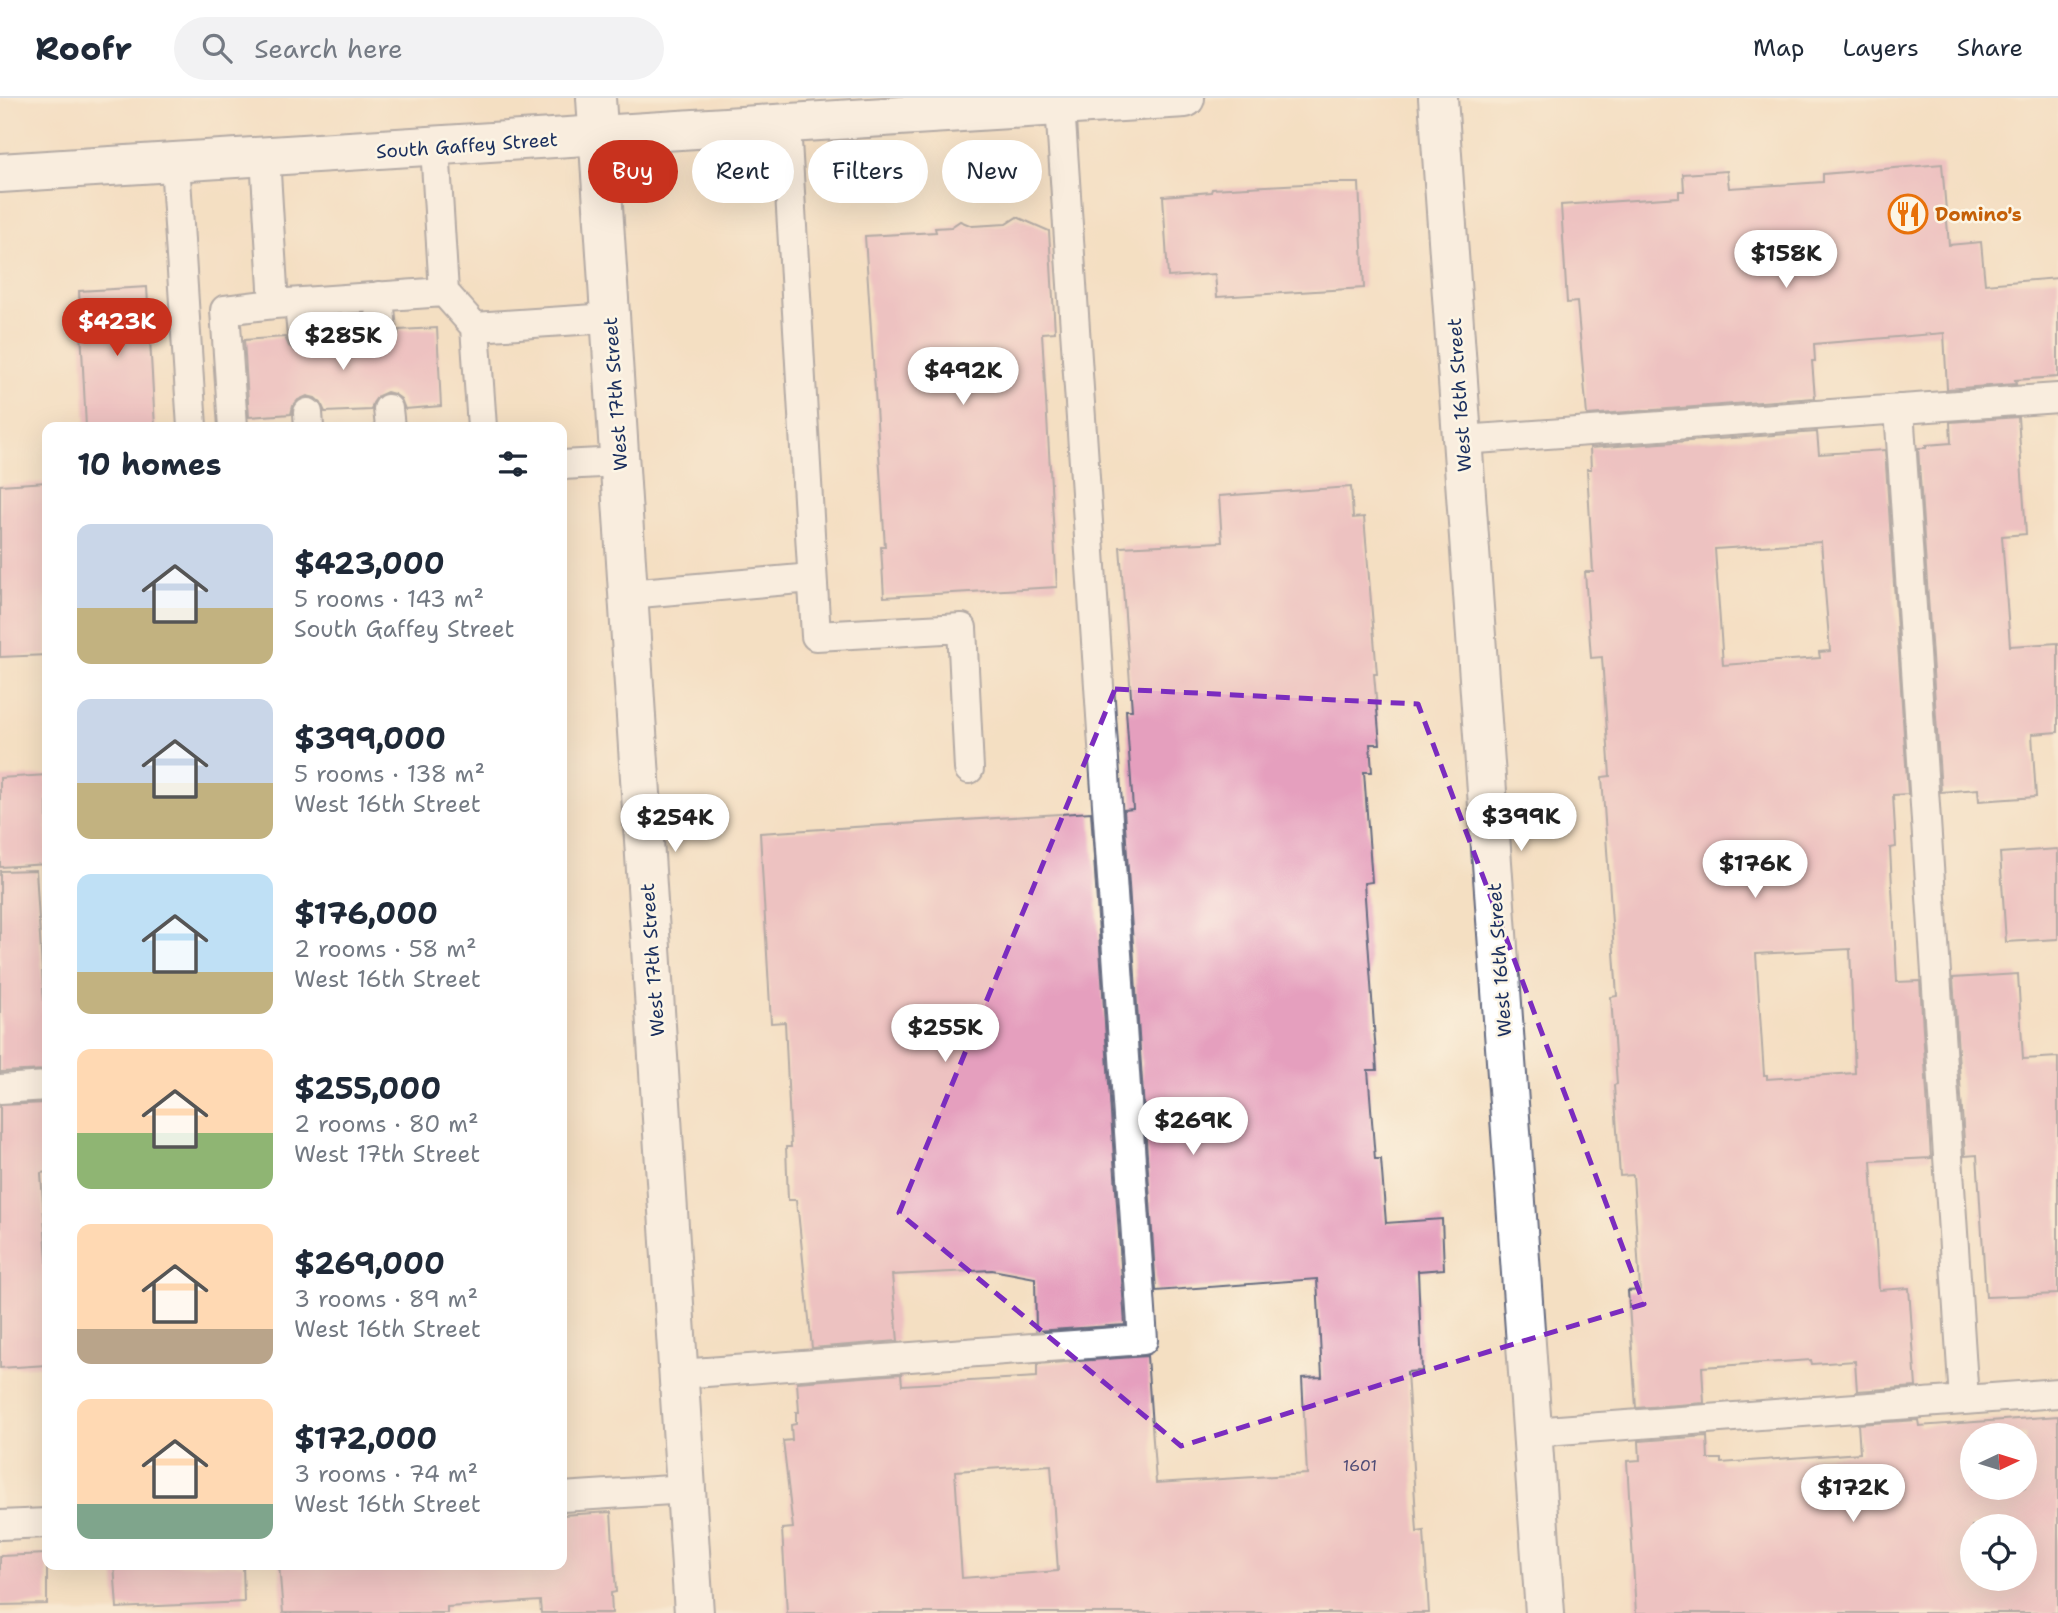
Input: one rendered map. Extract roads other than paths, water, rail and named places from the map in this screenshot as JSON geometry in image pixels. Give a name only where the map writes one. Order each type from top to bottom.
[{"type":"street","name":"West 17th Street","points":[[596,98],[694,1613]]},
{"type":"street","name":"South Gaffey Street","points":[[0,173],[786,124],[893,108],[996,104],[1060,106],[1185,98]]},
{"type":"street","name":"West 16th Street","points":[[1438,98],[1545,1613]]},
{"type":"lane","points":[[679,1374],[1143,1340],[1060,106]]},
{"type":"lane","points":[[786,124],[816,636],[961,628],[969,769]]},
{"type":"lane","points":[[435,147],[444,292],[475,327],[482,422]]},
{"type":"lane","points":[[265,157],[286,303],[302,336]]},
{"type":"lane","points":[[175,163],[192,422]]},
{"type":"lane","points":[[233,422],[225,310],[444,292]]},
{"type":"lane","points":[[379,296],[382,331]]},
{"type":"lane","points":[[475,327],[610,318]]},
{"type":"lane","points":[[1462,439],[2058,398]]},
{"type":"lane","points":[[1899,409],[1964,1400]]},
{"type":"lane","points":[[567,465],[619,462]]},
{"type":"lane","points":[[628,594],[812,578]]},
{"type":"lane","points":[[0,1089],[42,1086]]},
{"type":"lane","points":[[1532,1432],[2058,1393]]},
{"type":"lane","points":[[567,1497],[686,1489]]},
{"type":"lane","points":[[0,1525],[42,1523]]},
{"type":"place","name":"Domino's","points":[[1908,214]]}]
